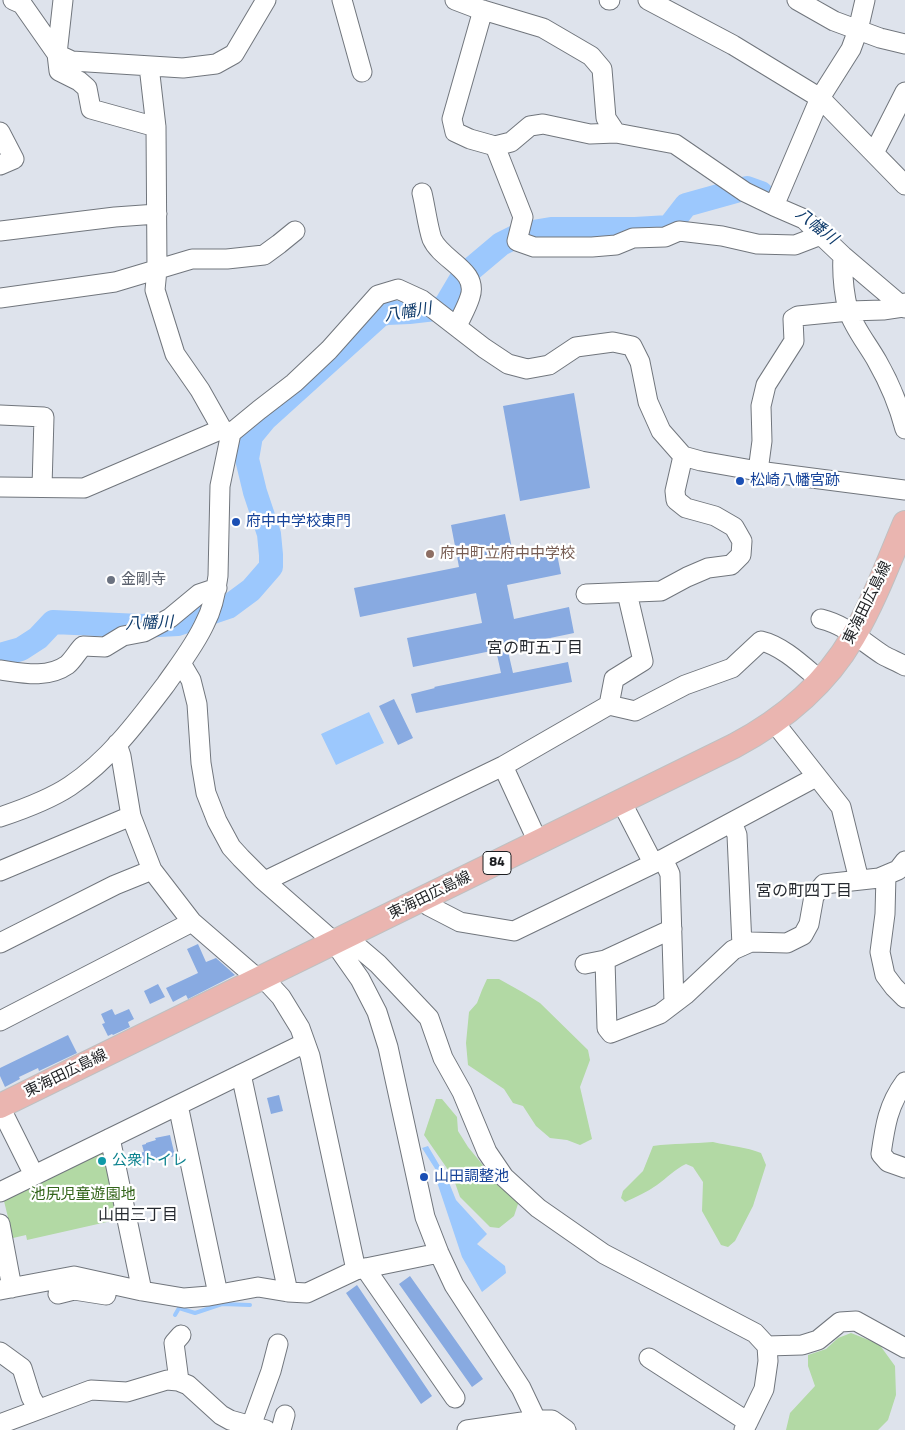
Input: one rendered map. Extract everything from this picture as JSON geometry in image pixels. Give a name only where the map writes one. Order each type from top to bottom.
[{"type":"main road","name":"東海田広島線","points":[[0,1106],[750,738],[795,707],[821,681],[843,653],[869,606],[905,523]]},
{"type":"street","points":[[13,0],[22,4],[57,54],[72,61],[183,68],[216,64],[234,54],[266,0]]},
{"type":"street","points":[[63,0],[57,54],[59,71],[79,81],[87,88],[91,109],[156,126]]},
{"type":"street","points":[[342,0],[362,72]]},
{"type":"street","points":[[455,0],[483,10],[504,8],[544,28],[591,56],[602,69],[606,118],[616,133]]},
{"type":"street","points":[[648,0],[733,45],[820,98],[905,185]]},
{"type":"street","points":[[797,0],[834,21],[880,38],[905,44]]},
{"type":"street","points":[[774,206],[820,98],[852,48],[865,0]]},
{"type":"street","points":[[483,10],[452,119],[454,132],[495,146],[511,142],[530,126],[544,124],[590,134],[616,133],[675,144],[745,192],[804,219],[843,256],[904,306]]},
{"type":"street","points":[[0,818],[64,790],[93,769],[117,744],[153,701],[195,643],[206,622],[217,588],[220,486],[226,431],[175,354],[155,290],[157,270],[156,126],[149,66]]},
{"type":"street","points":[[874,153],[905,92]]},
{"type":"street","points":[[0,132],[14,159],[0,165]]},
{"type":"street","points":[[495,146],[523,217],[517,241],[534,247],[616,245],[633,238],[665,237],[679,231],[722,236],[757,244],[795,244],[821,236]]},
{"type":"street","points":[[422,193],[432,239],[444,256],[461,268],[471,281],[471,296],[457,326]]},
{"type":"street","points":[[0,231],[115,217],[157,214]]},
{"type":"street","points":[[0,298],[115,282],[192,259],[227,259],[264,255],[295,230]]},
{"type":"street","points":[[843,256],[842,271],[849,311],[882,371],[900,410],[905,429]]},
{"type":"street","points":[[0,487],[84,488],[226,431],[294,383],[329,350],[378,295],[398,289],[422,300],[508,364],[527,369],[549,365],[576,347],[613,342],[632,346],[640,362],[648,402],[661,431],[683,456],[700,461],[758,471],[905,490]]},
{"type":"street","points":[[758,471],[762,441],[761,406],[766,385],[794,341],[793,319],[798,316],[883,310],[904,306]]},
{"type":"street","points":[[0,415],[44,417],[42,487]]},
{"type":"street","points":[[586,594],[661,591],[708,568],[731,565],[741,555],[742,541],[734,527],[715,516],[686,508],[676,500],[675,491],[683,456]]},
{"type":"street","points":[[0,670],[36,674],[53,671],[68,664],[83,646],[105,647],[123,636],[144,632],[170,618],[199,594],[217,588]]},
{"type":"street","points":[[608,705],[614,679],[643,661],[627,593]]},
{"type":"street","points":[[821,619],[855,634],[884,656],[905,666]]},
{"type":"street","points":[[266,882],[503,766],[608,705],[635,711],[685,685],[732,668],[762,642],[771,643],[821,681]]},
{"type":"street","points":[[181,663],[191,680],[197,704],[200,753],[206,793],[217,821],[231,847],[266,882],[334,942],[360,979],[377,1012],[388,1047],[424,1218],[454,1285],[521,1388],[538,1425]]},
{"type":"street","points":[[774,722],[841,807],[859,880]]},
{"type":"street","points":[[117,744],[132,816],[152,870],[192,922],[260,979],[269,984],[281,997],[300,1028],[310,1056],[361,1269],[455,1398]]},
{"type":"street","points":[[503,766],[538,842]]},
{"type":"street","points":[[421,900],[460,922],[514,931],[658,861],[816,777]]},
{"type":"street","points":[[621,802],[658,861],[670,874],[674,1003]]},
{"type":"street","points":[[0,872],[132,816]]},
{"type":"street","points":[[732,822],[737,835],[742,946]]},
{"type":"street","points":[[605,960],[607,1028],[611,1033],[660,1014],[733,950],[751,942],[787,944],[803,935],[809,924],[814,896],[824,884],[879,878],[898,870],[905,861]]},
{"type":"street","points":[[0,943],[115,885],[152,870]]},
{"type":"street","points":[[886,875],[885,914],[880,952],[885,975],[905,998]]},
{"type":"street","points":[[0,1021],[192,922]]},
{"type":"street","points":[[585,964],[605,960],[672,928]]},
{"type":"street","points":[[334,942],[358,947],[378,964],[429,1018],[443,1058],[462,1092],[487,1152],[504,1176],[538,1208],[604,1254],[755,1333],[767,1346],[768,1361],[764,1389],[746,1426],[649,1358]]},
{"type":"street","points":[[0,1192],[305,1043]]},
{"type":"street","points":[[241,1074],[288,1292]]},
{"type":"street","points":[[905,1082],[896,1094],[886,1122],[881,1154],[888,1162],[905,1168]]},
{"type":"street","points":[[178,1105],[218,1294]]},
{"type":"street","points":[[0,1106],[34,1175]]},
{"type":"street","points":[[110,1138],[142,1291]]},
{"type":"street","points":[[0,1224],[6,1289],[74,1276],[168,1296],[197,1297],[258,1286],[288,1292],[307,1293],[361,1269],[439,1254]]},
{"type":"street","points":[[58,1294],[74,1290],[138,1300],[156,1307],[161,1306],[168,1296]]},
{"type":"street","points":[[767,1346],[802,1345],[818,1340],[840,1322],[856,1321],[905,1348]]},
{"type":"street","points":[[181,1335],[174,1343],[178,1376],[221,1415],[230,1420],[256,1423],[278,1344]]},
{"type":"street","points":[[0,1352],[22,1368],[36,1405]]},
{"type":"street","points":[[0,1424],[36,1405],[91,1390],[127,1392],[178,1376]]},
{"type":"street","points":[[467,1430],[538,1425],[552,1420],[566,1430]]},
{"type":"green space","points":[[487,979],[499,979],[540,1003],[588,1050],[590,1060],[580,1087],[592,1139],[580,1145],[567,1140],[550,1138],[536,1126],[523,1106],[513,1103],[504,1089],[468,1065],[466,1043],[469,1012],[477,1003]]},
{"type":"green space","points":[[436,1099],[442,1099],[457,1117],[458,1131],[468,1147],[491,1175],[519,1201],[514,1216],[499,1228],[490,1227],[460,1197],[453,1177],[424,1135]]},
{"type":"green space","points":[[713,1142],[761,1153],[766,1165],[753,1206],[735,1241],[728,1247],[721,1245],[702,1211],[703,1182],[693,1167],[686,1164],[641,1194],[625,1202],[621,1198],[623,1191],[643,1171],[653,1146]]},
{"type":"green space","name":"池尻児童遊園地","points":[[98,1151],[107,1156],[120,1219],[27,1240],[26,1235],[13,1238],[4,1201],[6,1197]]},
{"type":"green space","points":[[851,1333],[879,1344],[895,1366],[896,1395],[888,1420],[878,1430],[786,1430],[790,1413],[815,1386],[808,1366],[808,1355],[826,1349],[838,1338]]},
{"type":"water","points":[[369,712],[384,743],[336,765],[321,734]]},
{"type":"water","points":[[428,1146],[448,1180],[456,1200],[487,1234],[477,1244],[505,1266],[506,1273],[482,1292],[462,1257],[437,1182],[441,1178],[422,1148]]},
{"type":"building","points":[[574,393],[590,488],[520,501],[503,406]]},
{"type":"building","points":[[505,514],[514,558],[556,549],[561,574],[507,585],[514,619],[569,607],[574,633],[507,647],[513,673],[568,662],[572,682],[416,713],[411,694],[434,687],[501,673],[496,650],[413,667],[407,638],[482,623],[476,593],[360,617],[354,588],[459,567],[451,525]]},
{"type":"building","points":[[394,699],[413,738],[398,745],[379,706]]},
{"type":"building","points":[[198,944],[206,962],[216,958],[235,975],[188,999],[186,995],[173,1002],[166,988],[198,973],[187,949]]},
{"type":"building","points":[[158,984],[165,997],[150,1004],[144,991]]},
{"type":"building","points":[[112,1009],[115,1015],[129,1009],[134,1019],[128,1022],[130,1027],[108,1036],[102,1024],[105,1023],[101,1014]]},
{"type":"building","points":[[68,1035],[77,1053],[39,1071],[38,1068],[19,1077],[20,1079],[5,1087],[0,1076],[0,1068]]},
{"type":"building","points":[[279,1095],[283,1111],[271,1114],[267,1098]]},
{"type":"building","points":[[170,1135],[175,1156],[137,1165],[134,1154],[144,1152],[142,1145],[156,1140],[155,1138]]},
{"type":"building","points":[[410,1276],[483,1379],[472,1387],[399,1284]]},
{"type":"building","points":[[357,1285],[432,1396],[421,1404],[346,1293]]},
{"type":"waterway","name":"八幡川","points":[[0,655],[21,649],[38,638],[53,622],[140,626],[178,624],[228,607],[251,590],[271,567],[269,534],[255,492],[247,459],[251,436],[265,419],[380,315],[444,308],[463,276],[501,244],[521,234],[551,229],[669,227],[686,205],[747,188],[761,193]]},
{"type":"waterway","points":[[175,1315],[179,1308],[195,1313],[222,1304],[250,1305]]},
{"type":"place","name":"松崎八幡宮跡","points":[[740,481]]},
{"type":"place","name":"府中中学校東門","points":[[236,522]]},
{"type":"place","name":"府中町立府中中学校","points":[[430,554]]},
{"type":"place","name":"金剛寺","points":[[111,580]]},
{"type":"place","name":"公衆トイレ","points":[[102,1161]]},
{"type":"place","name":"山田調整池","points":[[424,1177]]},
{"type":"district","name":"宮の町五丁目","points":[[535,649]]},
{"type":"district","name":"宮の町四丁目","points":[[804,892]]},
{"type":"district","name":"山田三丁目","points":[[138,1216]]}]
